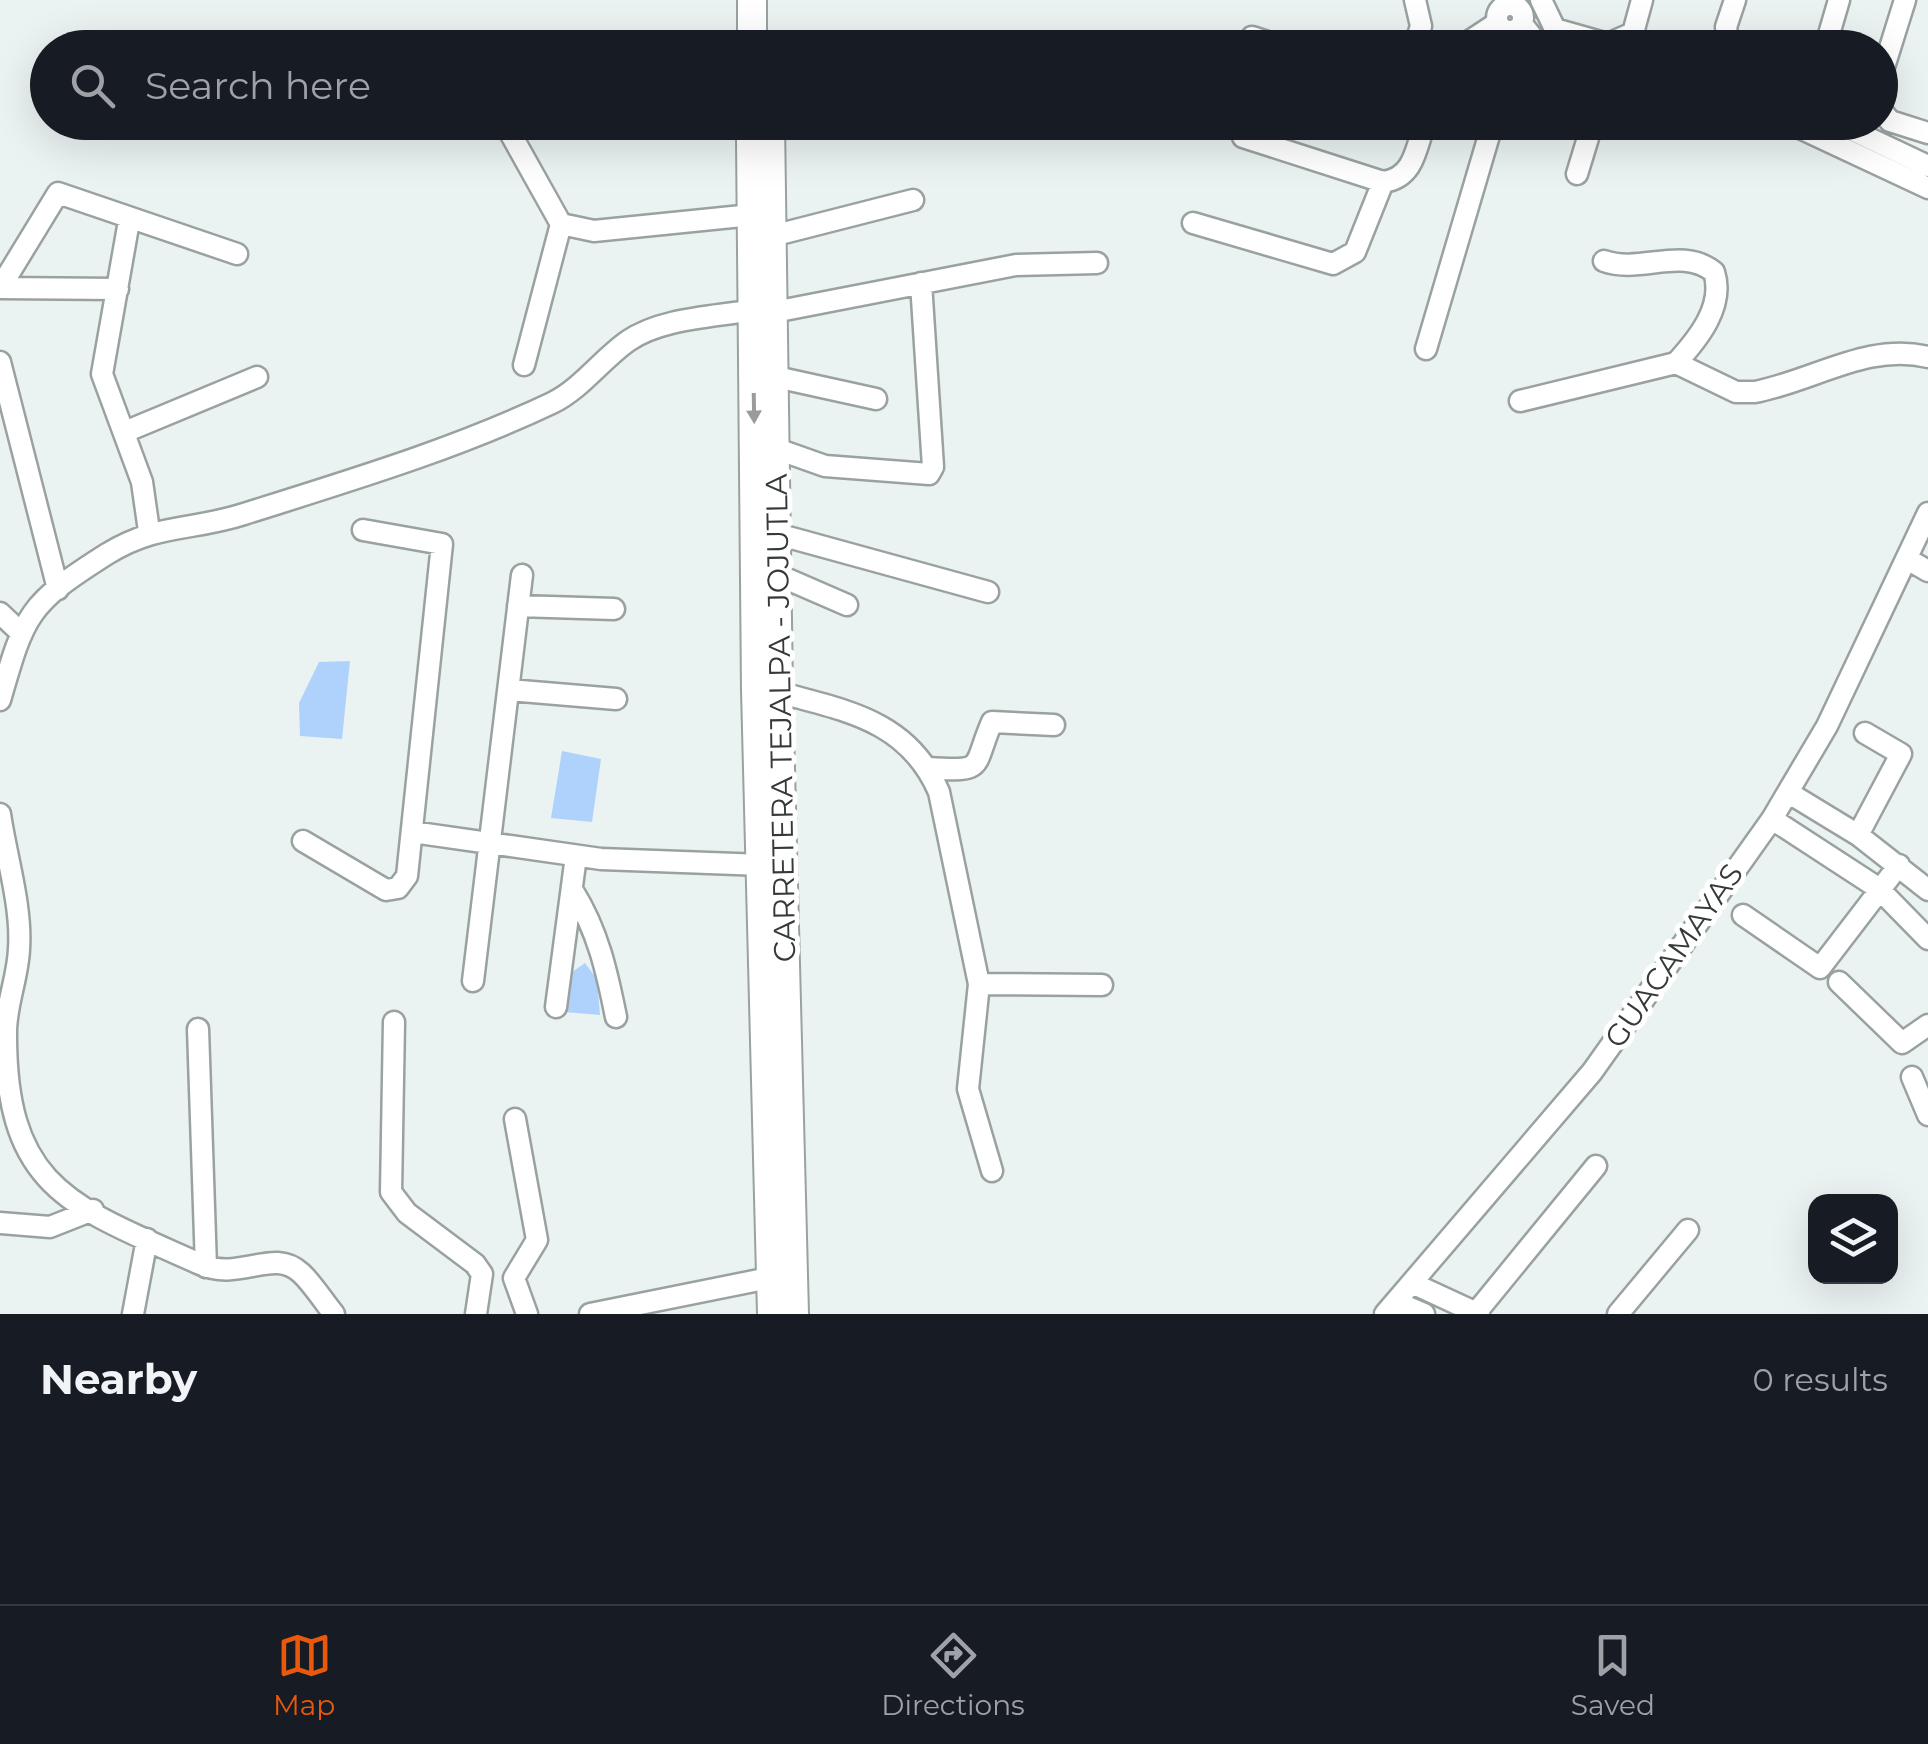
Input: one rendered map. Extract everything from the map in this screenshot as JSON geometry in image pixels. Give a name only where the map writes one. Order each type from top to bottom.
[{"type":"main road","points":[[752,0],[752,30]]},
{"type":"main road","points":[[771,0],[771,30]]},
{"type":"main road","name":"CARRETERA TEJALPA - JOJUTLA","points":[[757,140],[752,215],[776,377],[764,865],[782,1276],[794,1314]]},
{"type":"main road","name":"CARRETERA TEJALPA - JOJUTLA","points":[[760,140],[772,236],[764,311],[778,692],[782,1276],[772,1314]]},
{"type":"street","points":[[1415,0],[1422,30]]},
{"type":"street","points":[[1541,0],[1558,30]]},
{"type":"street","points":[[1633,30],[1642,0]]},
{"type":"street","points":[[1726,30],[1734,0]]},
{"type":"street","points":[[1830,30],[1839,0]]},
{"type":"street","points":[[1896,30],[1905,0]]},
{"type":"street","points":[[1898,124],[1922,131],[1900,163]]},
{"type":"street","points":[[514,140],[561,224],[524,365]]},
{"type":"street","points":[[1252,140],[1383,182],[1398,180],[1410,170],[1419,140]]},
{"type":"street","points":[[1426,349],[1488,140]]},
{"type":"street","points":[[1577,174],[1587,140]]},
{"type":"street","points":[[1836,140],[1900,163],[1928,166]]},
{"type":"street","points":[[1864,140],[1900,163],[1928,188]]},
{"type":"street","points":[[1193,222],[1333,264],[1355,252],[1383,182]]},
{"type":"street","points":[[0,288],[58,193],[129,221],[237,254]]},
{"type":"street","points":[[772,236],[913,200]]},
{"type":"street","points":[[561,224],[594,231],[752,215]]},
{"type":"street","points":[[129,221],[102,374],[142,482],[149,531]]},
{"type":"street","points":[[1520,401],[1676,363],[1697,340],[1716,299],[1714,272],[1704,264],[1672,258],[1636,267],[1604,261]]},
{"type":"street","points":[[0,700],[19,631],[36,606],[149,531],[237,517],[435,453],[556,402],[629,340],[652,329],[1016,265],[1097,262]]},
{"type":"street","points":[[776,450],[825,466],[929,474],[932,467],[921,284]]},
{"type":"street","points":[[0,288],[118,289]]},
{"type":"street","points":[[1676,363],[1736,392],[1754,392],[1880,354],[1904,352],[1928,357]]},
{"type":"street","points":[[0,362],[58,589]]},
{"type":"street","points":[[126,431],[257,377]]},
{"type":"street","points":[[776,377],[876,400]]},
{"type":"street","name":"GUACAMAYAS","points":[[1391,1309],[1592,1072],[1772,820],[1909,560],[1928,513]]},
{"type":"street","points":[[303,841],[386,890],[398,888],[406,876],[442,544],[363,530]]},
{"type":"street","points":[[772,556],[988,592]]},
{"type":"street","points":[[772,556],[847,605]]},
{"type":"street","points":[[1909,560],[1928,570]]},
{"type":"street","points":[[473,981],[522,575]]},
{"type":"street","points":[[518,606],[614,609]]},
{"type":"street","points":[[0,612],[19,631]]},
{"type":"street","points":[[509,690],[616,699]]},
{"type":"street","points":[[778,692],[862,716],[899,737],[929,768],[939,792],[979,984],[968,1088],[992,1170]]},
{"type":"street","points":[[929,768],[969,770],[978,765],[992,722],[1054,725]]},
{"type":"street","points":[[1858,834],[1901,754],[1864,733]]},
{"type":"street","points":[[1789,792],[1858,834],[1928,890]]},
{"type":"street","points":[[0,814],[20,945],[6,1028],[10,1112],[26,1155],[48,1184],[148,1240],[206,1267],[238,1272],[271,1260],[298,1270],[334,1314]]},
{"type":"street","points":[[1772,820],[1878,888],[1928,939]]},
{"type":"street","points":[[412,832],[576,856],[764,865]]},
{"type":"street","points":[[556,1007],[576,856]]},
{"type":"street","points":[[1743,916],[1820,968],[1899,865]]},
{"type":"street","points":[[573,891],[588,914],[604,956],[616,1017]]},
{"type":"street","points":[[1839,982],[1902,1043],[1928,1025]]},
{"type":"street","points":[[979,984],[1102,985]]},
{"type":"street","points":[[394,1022],[391,1192],[395,1203],[482,1274],[476,1314]]},
{"type":"street","points":[[198,1029],[206,1267]]},
{"type":"street","points":[[1912,1077],[1928,1116]]},
{"type":"street","points":[[515,1119],[537,1240],[515,1272],[527,1314]]},
{"type":"street","points":[[1414,1284],[1477,1314],[1596,1166]]},
{"type":"street","points":[[0,1223],[50,1227],[93,1210]]},
{"type":"street","points":[[1618,1314],[1688,1230]]},
{"type":"street","points":[[133,1314],[148,1240]]},
{"type":"street","points":[[590,1314],[782,1276]]},
{"type":"street","points":[[1391,1309],[1424,1314]]},
{"type":"water","points":[[350,661],[342,739],[300,736],[299,703],[319,662]]},
{"type":"water","points":[[562,751],[601,759],[592,822],[551,818]]},
{"type":"water","points":[[585,963],[597,979],[600,1015],[564,1012],[568,975]]}]
